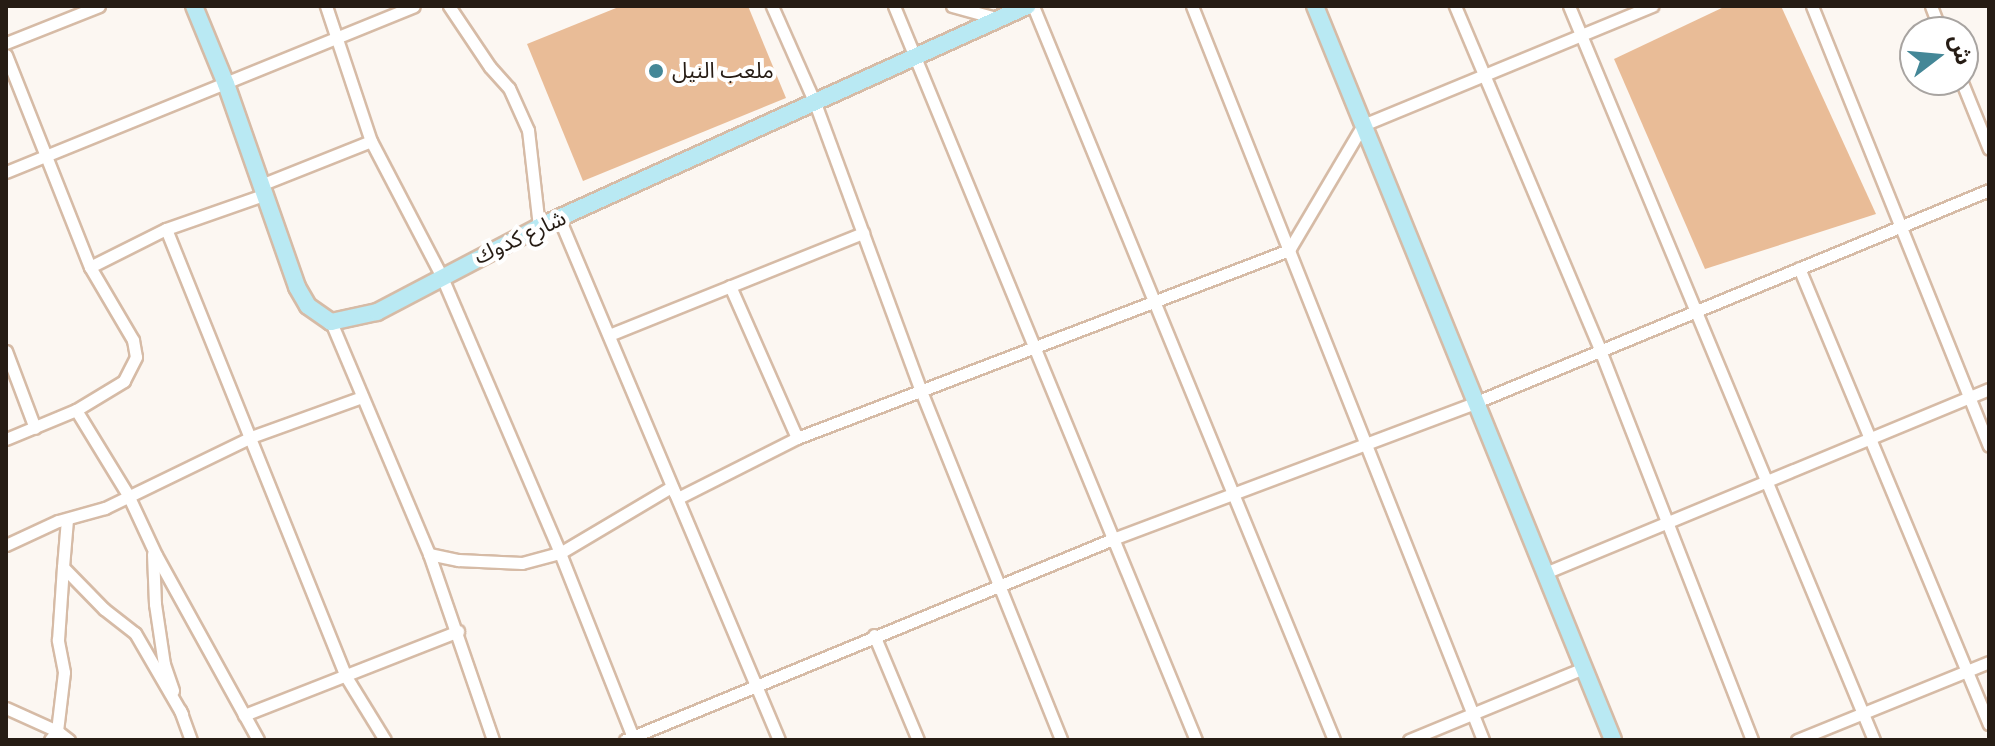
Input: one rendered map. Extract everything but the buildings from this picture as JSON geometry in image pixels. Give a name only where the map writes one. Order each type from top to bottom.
[{"type":"street","points":[[6,43],[99,6]]},
{"type":"street","points":[[194,6],[226,84],[297,287],[308,306],[331,322],[429,554],[493,740]]},
{"type":"street","points":[[326,6],[371,141],[441,275],[560,553],[630,739],[874,635],[1113,539],[1474,403],[1989,190]]},
{"type":"street","points":[[6,172],[414,6]]},
{"type":"street","points":[[449,6],[490,67],[509,88],[528,130],[539,227]]},
{"type":"street","points":[[772,6],[815,103],[921,391],[1061,740]]},
{"type":"street","points":[[894,6],[1196,740]]},
{"type":"street","points":[[952,6],[996,18]]},
{"type":"street","points":[[1030,6],[1334,740]]},
{"type":"street","name":"شارع كدوك","points":[[331,322],[377,312],[441,275],[539,227],[815,103],[916,54],[1030,6]]},
{"type":"street","points":[[1192,6],[1483,740]]},
{"type":"street","points":[[1315,6],[1613,740]]},
{"type":"street","points":[[1455,6],[1600,350],[1752,740]]},
{"type":"street","points":[[1569,6],[1874,740]]},
{"type":"street","points":[[671,487],[678,498],[797,438],[1289,250],[1363,125],[1652,6]]},
{"type":"street","points":[[1812,6],[1989,446]]},
{"type":"street","points":[[6,55],[90,267],[133,340],[136,357],[124,381],[76,410],[6,439]]},
{"type":"street","points":[[1967,96],[1989,149]]},
{"type":"street","points":[[90,267],[166,229],[371,141]]},
{"type":"street","points":[[559,218],[779,740]]},
{"type":"street","points":[[166,229],[345,675],[385,740]]},
{"type":"street","points":[[609,335],[863,233]]},
{"type":"street","points":[[1799,268],[1989,724]]},
{"type":"street","points":[[730,286],[797,438]]},
{"type":"street","points":[[6,351],[35,428]]},
{"type":"street","points":[[1545,573],[1989,389]]},
{"type":"street","points":[[6,545],[67,519],[105,508],[251,437],[362,397]]},
{"type":"street","points":[[76,410],[128,495],[153,549],[258,740]]},
{"type":"street","points":[[429,554],[458,560],[522,563],[560,553],[671,487]]},
{"type":"street","points":[[53,735],[64,672],[58,640],[67,519]]},
{"type":"street","points":[[153,549],[155,604],[164,664],[191,740]]},
{"type":"street","points":[[63,567],[104,609],[135,633],[182,714]]},
{"type":"street","points":[[244,715],[458,631]]},
{"type":"street","points":[[874,635],[918,740]]},
{"type":"street","points":[[1797,740],[1989,662]]},
{"type":"street","points":[[1409,740],[1584,668]]},
{"type":"street","points":[[6,708],[53,735],[69,740]]},
{"type":"shaded area","name":"ملعب النيل","points":[[621,6],[748,6],[786,98],[583,181],[527,44]]},
{"type":"shaded area","points":[[1726,6],[1781,6],[1876,214],[1705,269],[1614,59]]},
{"type":"place","name":"ملعب النيل","points":[[656,71]]}]
